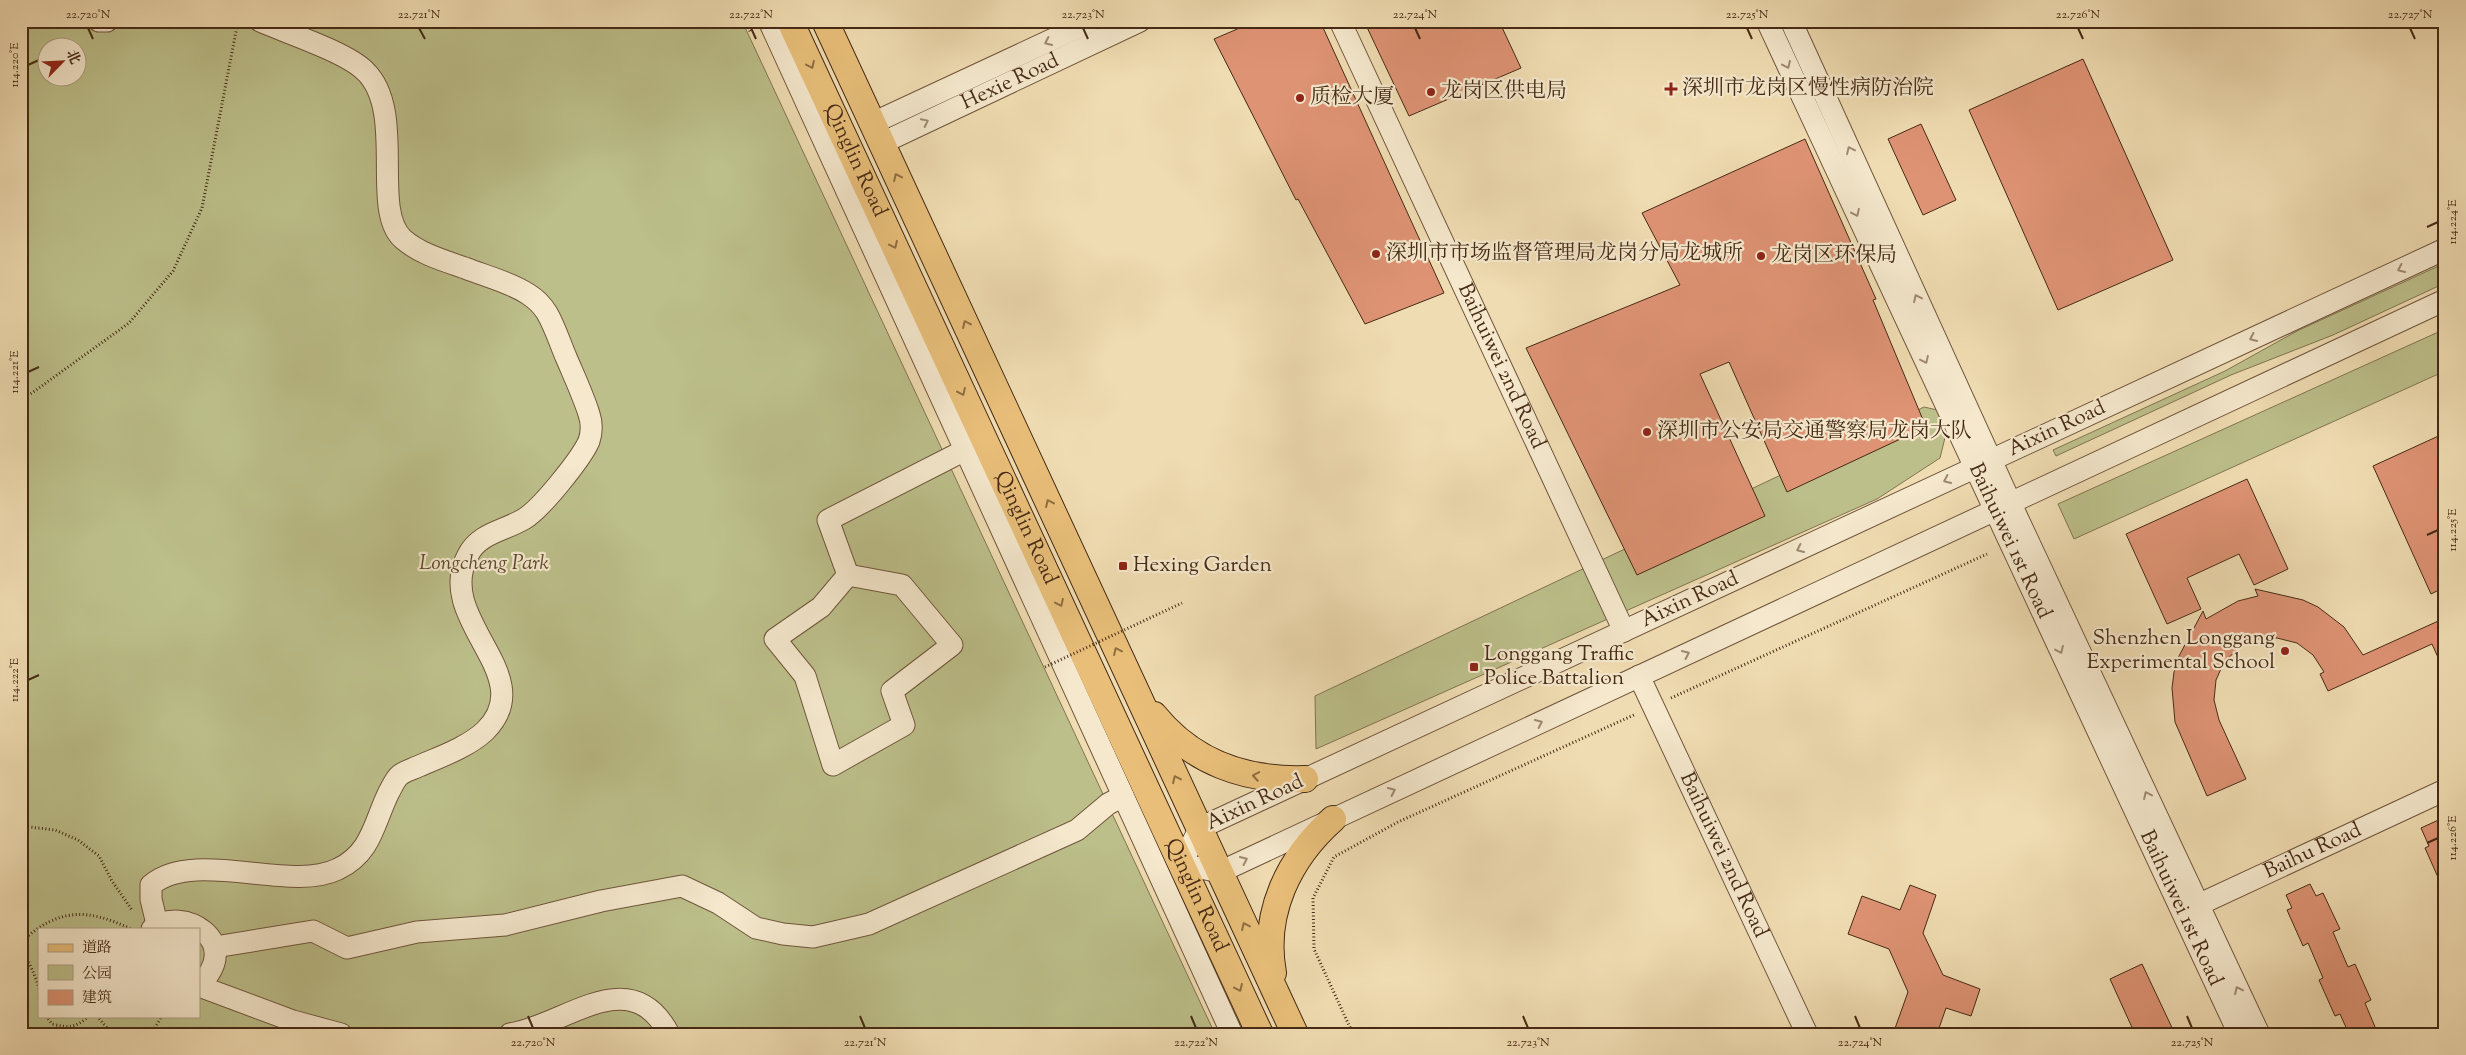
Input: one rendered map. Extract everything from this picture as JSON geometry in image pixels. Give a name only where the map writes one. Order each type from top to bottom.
[{"type":"main road","name":"Qinglin Road","points":[[790,21],[975,445],[1181,864],[1260,1034]]},
{"type":"main road","name":"Qinglin Road","points":[[825,21],[1295,1034]]},
{"type":"main road","points":[[1138,695],[1166,729],[1194,752],[1216,764],[1249,775],[1277,780],[1305,779]]},
{"type":"main road","points":[[1277,996],[1270,954],[1275,909],[1282,886],[1313,836],[1333,819]]},
{"type":"street","points":[[99,21],[107,21]]},
{"type":"street","points":[[199,928],[191,923],[177,921],[155,926],[151,885],[160,878],[200,870],[229,870],[289,876],[322,874],[336,871],[364,850],[376,829],[386,798],[400,775],[474,739],[486,730],[500,706],[502,686],[463,606],[460,579],[466,557],[477,542],[526,518],[539,507],[583,451],[592,431],[590,418],[582,396],[553,326],[540,303],[518,288],[416,248],[399,236],[390,206],[385,112],[380,94],[371,78],[349,59],[260,21]]},
{"type":"street","points":[[769,21],[975,445],[1123,796],[1232,1034]]},
{"type":"street","name":"Hexie Road","points":[[877,133],[1092,21]]},
{"type":"street","name":"Hexie Road","points":[[877,133],[1140,21]]},
{"type":"street","name":"Baihuiwei 2nd Road","points":[[1340,21],[1624,631]]},
{"type":"street","name":"Baihuiwei 1st Road","points":[[1767,21],[1983,464],[2190,908],[2259,1034]]},
{"type":"street","name":"Baihuiwei 1st Road","points":[[1791,21],[1983,464]]},
{"type":"street","name":"Aixin Road","points":[[1181,864],[1200,828],[2445,249]]},
{"type":"street","points":[[1181,864],[1220,872],[2445,300]]},
{"type":"street","points":[[848,575],[828,520],[975,445]]},
{"type":"street","points":[[848,575],[902,585],[952,645],[892,691],[904,725],[832,765],[806,676],[775,639],[821,607],[848,575]]},
{"type":"street","name":"Baihuiwei 2nd Road","points":[[1639,676],[1807,1034]]},
{"type":"street","name":"Baihu Road","points":[[2190,908],[2445,790]]},
{"type":"street","points":[[216,946],[313,931],[347,948],[417,932],[505,925],[601,901],[682,886],[718,903],[756,928],[783,934],[813,937],[869,924],[1077,830],[1108,804],[1123,796]]},
{"type":"street","name":"Baihuiwei 1st Road","points":[[2190,908],[2239,1034]]},
{"type":"street","points":[[200,928],[206,932],[216,946],[210,974],[200,984]]},
{"type":"street","points":[[200,985],[293,1021],[341,1034]]},
{"type":"street","points":[[510,1034],[550,1022],[597,1002],[617,999],[640,1003],[654,1011],[669,1034]]},
{"type":"path","points":[[21,398],[32,393],[129,323],[173,271],[202,208],[238,21]]},
{"type":"path","points":[[1353,1034],[1314,949],[1313,898],[1334,857],[1398,822],[1987,554]]},
{"type":"path","points":[[1045,667],[1182,603]]},
{"type":"path","points":[[21,826],[55,830],[78,840],[99,856],[112,881],[134,913]]},
{"type":"path","points":[[38,986],[34,972],[24,955],[22,941],[36,928],[55,918],[95,914],[129,928]]},
{"type":"path","points":[[48,1018],[52,1024],[70,1028],[87,1018]]},
{"type":"path","points":[[99,1018],[112,1034]]},
{"type":"path","points":[[150,1034],[161,1018]]},
{"type":"green space","name":"Longcheng Park","points":[[21,21],[742,21],[1215,1034],[21,1034]]},
{"type":"green space","points":[[2445,263],[2445,283],[2333,335],[2231,375],[2056,456],[2053,450],[2225,371],[2297,331]]},
{"type":"green space","points":[[2445,329],[2445,371],[2074,539],[2058,504]]},
{"type":"green space","points":[[1924,407],[1951,413],[1940,458],[1877,499],[1316,749],[1315,696]]},
{"type":"building","points":[[1256,21],[1320,21],[1444,293],[1365,324],[1298,199],[1296,200],[1214,39]]},
{"type":"building","name":"龙岗区供电局","points":[[1364,21],[1499,21],[1521,68],[1409,116]]},
{"type":"building","points":[[2083,59],[2173,260],[2058,310],[1969,110]]},
{"type":"building","points":[[1921,124],[1956,200],[1923,215],[1888,139]]},
{"type":"building","points":[[1805,139],[1876,299],[1873,300],[1926,427],[1787,492],[1729,362],[1700,374],[1765,516],[1637,575],[1526,348],[1680,285],[1642,213]]},
{"type":"building","points":[[2445,433],[2445,587],[2431,594],[2373,466]]},
{"type":"building","points":[[2247,479],[2288,569],[2254,585],[2239,554],[2187,578],[2201,609],[2167,624],[2126,534]]},
{"type":"building","points":[[2255,589],[2303,600],[2318,607],[2344,627],[2363,655],[2445,618],[2445,673],[2432,644],[2328,691],[2320,674],[2324,672],[2313,655],[2297,643],[2277,638],[2257,639],[2239,648],[2224,662],[2216,680],[2214,700],[2219,720],[2246,779],[2207,796],[2175,722],[2172,688],[2174,672],[2179,656],[2203,611],[2206,619],[2238,601],[2258,596]]},
{"type":"building","points":[[2445,817],[2445,893],[2425,848],[2429,846],[2421,828]]},
{"type":"building","points":[[2310,884],[2316,896],[2323,893],[2340,929],[2333,932],[2348,967],[2355,964],[2371,1000],[2365,1003],[2378,1034],[2349,1034],[2340,1014],[2335,1016],[2319,980],[2323,978],[2308,943],[2303,946],[2287,910],[2292,908],[2286,895]]},
{"type":"building","points":[[1910,885],[1936,895],[1923,933],[1943,975],[1980,989],[1971,1016],[1946,1008],[1937,1034],[1893,1034],[1908,992],[1889,949],[1848,934],[1862,896],[1900,910]]},
{"type":"building","points":[[2142,964],[2175,1034],[2135,1034],[2110,979]]},
{"type":"place","name":"深圳市龙岗区慢性病防治院","points":[[1671,89]]},
{"type":"place","name":"龙岗区供电局","points":[[1431,92]]},
{"type":"place","name":"质检大厦","points":[[1300,98]]},
{"type":"place","name":"深圳市市场监督管理局龙岗分局龙城所","points":[[1376,254]]},
{"type":"place","name":"龙岗区环保局","points":[[1761,256]]},
{"type":"place","name":"深圳市公安局交通警察局龙岗大队","points":[[1647,432]]},
{"type":"place","name":"Hexing Garden","points":[[1123,566]]},
{"type":"place","name":"Shenzhen Longgang Experimental School","points":[[2285,651]]},
{"type":"place","name":"Longgang Traffic Police Battalion","points":[[1474,667]]}]
